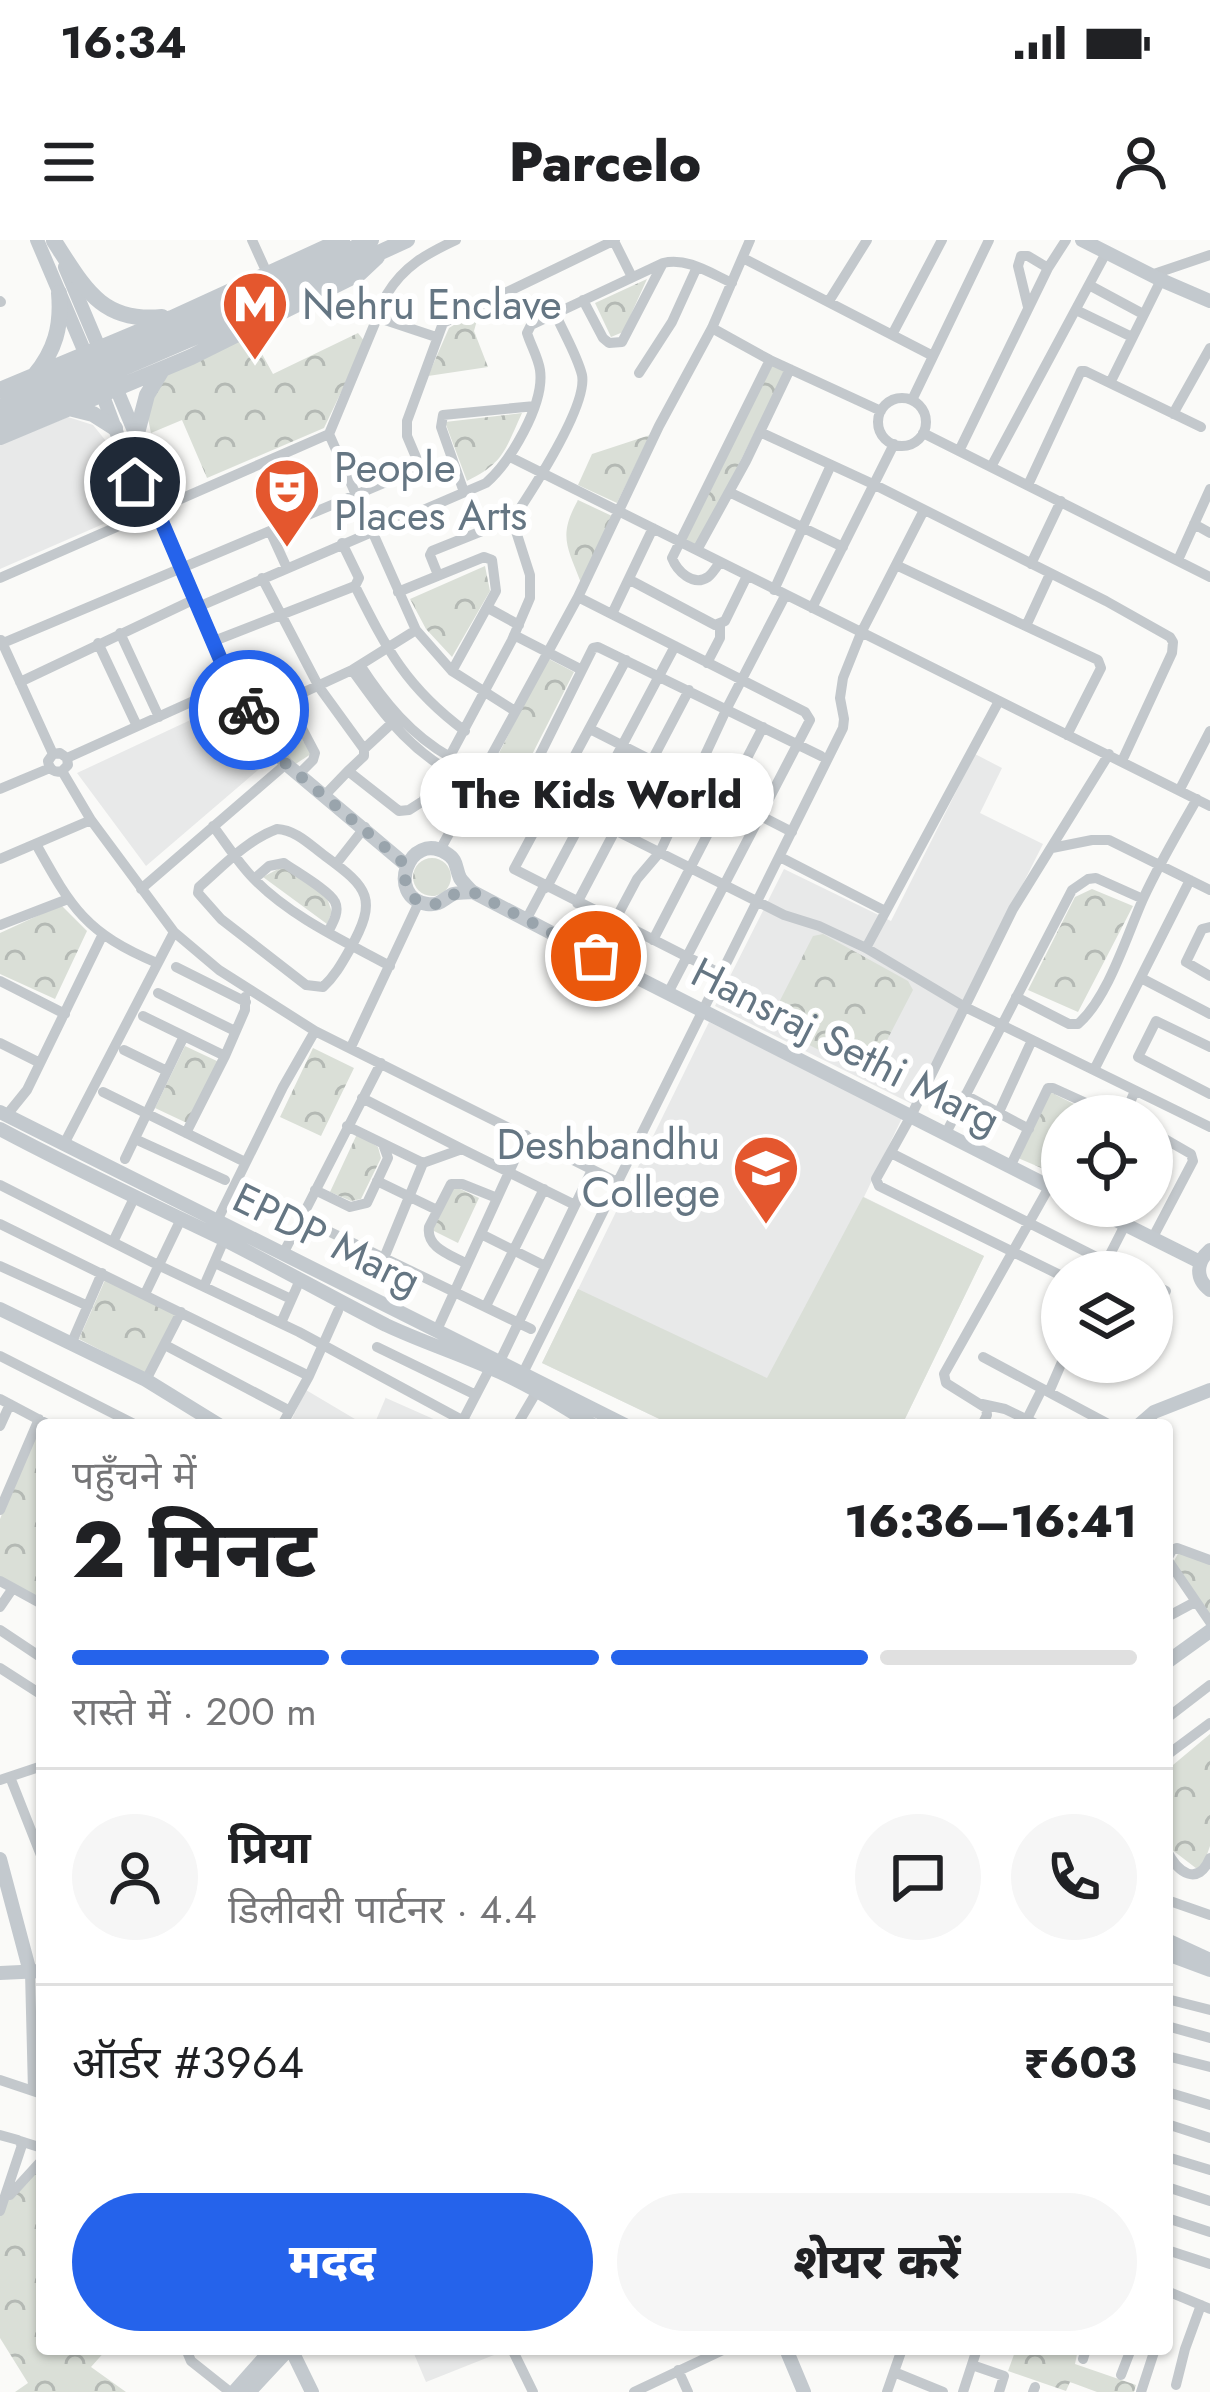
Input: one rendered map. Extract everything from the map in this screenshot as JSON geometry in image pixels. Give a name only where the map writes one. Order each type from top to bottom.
[{"type":"main road","points":[[0,437],[15,417],[0,393],[33,377],[267,273],[407,240]]},
{"type":"main road","points":[[54,241],[89,292],[107,308],[143,319],[177,316]]},
{"type":"main road","points":[[0,437],[191,357],[360,273],[379,244]]},
{"type":"main road","points":[[0,407],[344,253]]},
{"type":"main road","points":[[0,421],[193,338],[344,253]]},
{"type":"main road","points":[[33,377],[54,347],[59,293]]},
{"type":"main road","points":[[177,316],[162,329],[163,349],[175,358],[191,357]]},
{"type":"main road","points":[[136,437],[147,395],[163,369]]},
{"type":"main road","points":[[69,408],[93,414],[116,428]]},
{"type":"street","points":[[37,240],[59,293],[93,352]]},
{"type":"street","points":[[251,240],[267,273]]},
{"type":"street","points":[[0,578],[328,434],[398,276],[456,240]]},
{"type":"street","points":[[53,754],[1,640],[418,467],[406,429],[443,323],[615,240],[632,277]]},
{"type":"street","points":[[440,850],[578,597],[659,426],[712,328],[750,240]]},
{"type":"street","points":[[829,301],[867,240]]},
{"type":"street","points":[[893,333],[942,240]]},
{"type":"street","points":[[912,400],[989,240]]},
{"type":"street","points":[[959,451],[1066,240]]},
{"type":"street","points":[[1082,240],[1210,301]]},
{"type":"street","points":[[54,241],[109,391],[153,476],[157,511]]},
{"type":"street","points":[[991,467],[1106,253]]},
{"type":"street","points":[[1110,383],[1156,278],[1210,255]]},
{"type":"street","points":[[1028,308],[1019,268],[1022,256],[1048,268]]},
{"type":"street","points":[[742,258],[933,356]]},
{"type":"street","points":[[20,682],[120,633],[486,483],[510,457],[535,406],[540,371],[528,328],[663,262],[697,267],[732,283]]},
{"type":"street","points":[[583,300],[603,338],[609,343],[622,342],[663,262]]},
{"type":"street","points":[[639,373],[672,322],[697,267]]},
{"type":"street","points":[[1088,286],[1144,314]]},
{"type":"street","points":[[1076,310],[1132,337]]},
{"type":"street","points":[[348,771],[399,811],[423,800],[517,630],[532,587],[512,522],[543,474],[582,383],[555,313]]},
{"type":"street","points":[[379,318],[436,337]]},
{"type":"street","points":[[712,328],[881,411]]},
{"type":"street","points":[[1173,414],[1205,368],[1210,348]]},
{"type":"street","points":[[720,562],[707,578],[693,579],[681,573],[672,558],[770,360]]},
{"type":"street","points":[[697,550],[790,369]]},
{"type":"street","points":[[1028,485],[1079,373],[1085,371],[1201,427]]},
{"type":"street","points":[[109,391],[135,482],[157,511],[229,678],[292,769],[406,865]]},
{"type":"street","points":[[894,399],[912,400],[924,412],[923,433],[911,444],[895,444],[879,428],[881,411],[894,399]]},
{"type":"street","points":[[464,492],[441,427],[443,415],[535,406]]},
{"type":"street","points":[[760,431],[1165,633],[1173,642],[1172,653],[1122,761]]},
{"type":"street","points":[[923,433],[1210,577]]},
{"type":"street","points":[[328,434],[416,630],[452,671],[515,711]]},
{"type":"street","points":[[812,608],[895,444]]},
{"type":"street","points":[[510,457],[1210,806]]},
{"type":"street","points":[[596,956],[637,879],[660,852],[742,680],[831,465]]},
{"type":"street","points":[[1178,560],[1210,489]]},
{"type":"street","points":[[729,492],[843,547]]},
{"type":"street","points":[[1031,564],[1060,501]]},
{"type":"street","points":[[521,1378],[843,728],[840,688],[861,633],[923,510]]},
{"type":"street","points":[[438,575],[432,551],[512,522]]},
{"type":"street","points":[[1194,524],[1210,533]]},
{"type":"street","points":[[612,614],[652,528]]},
{"type":"street","points":[[270,531],[286,566]]},
{"type":"street","points":[[342,543],[386,649],[429,703],[465,731]]},
{"type":"street","points":[[398,592],[489,557],[497,586],[452,671]]},
{"type":"street","points":[[896,566],[1094,656],[1099,673],[1067,735]]},
{"type":"street","points":[[1026,626],[1050,574]]},
{"type":"street","points":[[630,580],[720,624],[747,576]]},
{"type":"street","points":[[262,578],[319,687],[364,748],[364,756],[325,795]]},
{"type":"street","points":[[214,641],[356,586]]},
{"type":"street","points":[[578,597],[808,715],[810,723],[668,993]]},
{"type":"street","points":[[488,608],[582,670]]},
{"type":"street","points":[[707,663],[720,638],[720,624]]},
{"type":"street","points":[[287,700],[356,667],[416,630]]},
{"type":"street","points":[[120,633],[159,717]]},
{"type":"street","points":[[98,643],[136,726]]},
{"type":"street","points":[[356,667],[392,724],[443,770],[507,800],[520,796],[595,646],[821,756]]},
{"type":"street","points":[[526,920],[675,646]]},
{"type":"street","points":[[626,660],[514,866],[516,872],[721,974]]},
{"type":"street","points":[[67,758],[159,717],[259,662],[287,700],[315,753],[314,760],[292,769],[213,826],[141,890]]},
{"type":"street","points":[[356,667],[393,711],[429,745],[450,757]]},
{"type":"street","points":[[577,903],[689,690]]},
{"type":"street","points":[[866,949],[999,700]]},
{"type":"street","points":[[364,748],[392,724]]},
{"type":"street","points":[[652,940],[763,728]]},
{"type":"street","points":[[590,729],[792,832]]},
{"type":"street","points":[[1180,789],[1210,730]]},
{"type":"street","points":[[0,789],[56,770],[68,766],[60,753],[48,761],[56,770],[141,890],[174,932],[219,970],[315,1031],[620,1184]]},
{"type":"street","points":[[1041,1265],[879,1186],[876,1179],[1013,909],[1109,754]]},
{"type":"street","points":[[553,799],[790,918],[866,949],[965,1006],[1145,1095]]},
{"type":"street","points":[[1016,997],[1070,1024],[1081,1022],[1109,977],[1160,864],[1197,799]]},
{"type":"street","points":[[0,859],[91,820]]},
{"type":"street","points":[[213,826],[254,879],[292,910],[390,966]]},
{"type":"street","points":[[336,864],[364,827]]},
{"type":"street","points":[[285,829],[336,864],[354,879],[368,911],[337,972],[322,987],[306,986],[199,897],[200,887],[268,832],[285,829]]},
{"type":"street","points":[[1052,848],[1108,840],[1210,890]]},
{"type":"street","points":[[36,844],[68,899],[102,936],[157,963]]},
{"type":"street","points":[[424,850],[440,850],[454,860],[457,886],[438,904],[419,902],[404,882],[406,865],[424,850]]},
{"type":"street","points":[[781,856],[885,911]]},
{"type":"street","points":[[254,879],[279,862],[300,874],[335,902],[328,932]]},
{"type":"street","points":[[946,1132],[1072,890],[1088,879],[1104,879],[1144,899]]},
{"type":"street","points":[[1094,1070],[1190,880]]},
{"type":"street","name":"Hansraj Sethi Marg","points":[[457,886],[1041,1182]]},
{"type":"street","points":[[0,926],[68,899]]},
{"type":"street","points":[[351,1047],[419,902]]},
{"type":"street","points":[[1210,926],[1202,929],[1186,962],[1210,976]]},
{"type":"street","points":[[64,1144],[174,932]]},
{"type":"street","points":[[2,1120],[27,1090],[102,936]]},
{"type":"street","points":[[176,967],[246,1002]]},
{"type":"street","points":[[1141,978],[1210,1016],[1204,1044],[1159,1021],[1154,1023],[1138,1057],[1210,1094]]},
{"type":"street","points":[[0,981],[64,1014]]},
{"type":"street","points":[[187,1132],[235,1031],[246,1002],[244,986]]},
{"type":"street","points":[[158,993],[235,1031]]},
{"type":"street","points":[[143,1016],[225,1056]]},
{"type":"street","points":[[204,1286],[214,1263],[217,1231],[245,1162],[315,1031]]},
{"type":"street","points":[[125,1159],[184,1036]]},
{"type":"street","points":[[999,1112],[1032,1040]]},
{"type":"street","points":[[0,1042],[40,1064]]},
{"type":"street","points":[[124,1050],[167,1071]]},
{"type":"street","points":[[283,1254],[381,1063]]},
{"type":"street","points":[[1151,1095],[1162,1070]]},
{"type":"street","points":[[1133,1095],[1135,1091]]},
{"type":"street","points":[[103,1092],[245,1162]]},
{"type":"street","points":[[965,1095],[1029,1129]]},
{"type":"street","points":[[362,1098],[575,1205]]},
{"type":"street","points":[[1010,1167],[1041,1105]]},
{"type":"street","points":[[1173,1108],[1210,1126]]},
{"type":"street","name":"EPDP Marg","points":[[2,1120],[64,1144],[387,1325],[430,1346],[495,1364]]},
{"type":"street","name":"EPDP Marg","points":[[2,1120],[109,1186],[181,1219],[283,1254],[437,1330],[521,1378],[612,1419]]},
{"type":"street","points":[[345,1129],[423,1163],[462,1149]]},
{"type":"street","points":[[437,1330],[526,1136]]},
{"type":"street","points":[[135,1139],[225,1180]]},
{"type":"street","points":[[315,1190],[350,1207],[367,1203],[388,1158],[383,1144]]},
{"type":"street","points":[[1173,1144],[1191,1154],[1193,1161],[1173,1199]]},
{"type":"street","points":[[891,1153],[1076,1251]]},
{"type":"street","points":[[384,1258],[423,1163]]},
{"type":"street","points":[[468,1419],[476,1395],[518,1322],[592,1170]]},
{"type":"street","points":[[377,1181],[437,1210]]},
{"type":"street","points":[[467,1264],[429,1240],[429,1226],[447,1188],[456,1182],[497,1198]]},
{"type":"street","points":[[0,1185],[281,1323],[460,1419]]},
{"type":"street","points":[[486,1306],[544,1189]]},
{"type":"street","points":[[113,1242],[135,1196]]},
{"type":"street","points":[[1026,1419],[1005,1408],[982,1404],[944,1378],[1041,1208]]},
{"type":"street","points":[[301,1218],[531,1329]]},
{"type":"street","points":[[145,1294],[181,1219]]},
{"type":"street","points":[[0,1224],[309,1376]]},
{"type":"street","points":[[1134,1227],[1152,1239],[1205,1256],[1199,1278],[1210,1291]]},
{"type":"street","points":[[1152,1239],[1158,1227]]},
{"type":"street","points":[[481,1234],[545,1266]]},
{"type":"street","points":[[214,1263],[291,1299]]},
{"type":"street","points":[[0,1266],[88,1306]]},
{"type":"street","points":[[72,1342],[102,1273]]},
{"type":"street","points":[[281,1323],[300,1280]]},
{"type":"street","points":[[0,1309],[146,1380],[209,1419]]},
{"type":"street","points":[[285,1419],[338,1311]]},
{"type":"street","points":[[146,1380],[182,1312]]},
{"type":"street","points":[[366,1368],[387,1325]]},
{"type":"street","points":[[165,1345],[290,1411]]},
{"type":"street","points":[[377,1346],[476,1395]]},
{"type":"street","points":[[0,1356],[124,1419]]},
{"type":"street","points":[[983,1357],[1099,1419]]},
{"type":"street","points":[[1033,1419],[1049,1383]]},
{"type":"street","points":[[521,1419],[540,1387]]},
{"type":"street","name":"EPDP Marg","points":[[540,1387],[585,1419]]},
{"type":"street","points":[[1146,1419],[1210,1390]]},
{"type":"street","points":[[0,1426],[5,1401],[38,1419]]},
{"type":"street","points":[[982,1404],[987,1412],[984,1419]]},
{"type":"street","points":[[0,1510],[36,1438]]},
{"type":"street","points":[[1173,1550],[1210,1560]]},
{"type":"street","points":[[1173,1571],[1210,1627],[1173,1657]]},
{"type":"street","points":[[0,1581],[36,1599]]},
{"type":"street","points":[[0,1607],[13,1588]]},
{"type":"street","points":[[1173,1614],[1195,1602]]},
{"type":"street","points":[[0,1630],[36,1654]]},
{"type":"street","points":[[0,1668],[36,1691]]},
{"type":"street","points":[[1173,1713],[1210,1685]]},
{"type":"street","points":[[1173,1751],[1210,1723]]},
{"type":"street","points":[[36,1768],[5,1779],[36,1845]]},
{"type":"street","points":[[1173,1862],[1198,1874],[1210,1858]]},
{"type":"street","points":[[0,1973],[36,1972],[1,1866]]},
{"type":"street","points":[[1173,1902],[1210,1915]]},
{"type":"street","points":[[0,1923],[17,1923]]},
{"type":"street","points":[[1173,1943],[1210,1960]]},
{"type":"street","points":[[1173,1956],[1210,1970]]},
{"type":"street","points":[[1173,2001],[1210,2010]]},
{"type":"street","points":[[1173,2028],[1210,2038]]},
{"type":"street","points":[[1173,2058],[1210,2067]]},
{"type":"street","points":[[0,2080],[36,2092]]},
{"type":"street","points":[[1173,2094],[1210,2104]]},
{"type":"street","points":[[1173,2125],[1210,2138]]},
{"type":"street","points":[[0,2135],[36,2146]]},
{"type":"street","points":[[2,2206],[22,2149],[20,2141]]},
{"type":"street","points":[[1173,2159],[1210,2170]]},
{"type":"street","points":[[2,2206],[36,2167]]},
{"type":"street","points":[[1173,2190],[1210,2201]]},
{"type":"street","points":[[1173,2220],[1210,2231]]},
{"type":"street","points":[[1173,2253],[1210,2264]]},
{"type":"street","points":[[1173,2297],[1205,2307],[1185,2349],[1176,2385]]},
{"type":"street","points":[[189,2355],[232,2392],[266,2355]]},
{"type":"street","points":[[249,2392],[284,2355]]},
{"type":"street","points":[[293,2355],[312,2392]]},
{"type":"street","points":[[514,2392],[531,2388],[518,2355]]},
{"type":"street","points":[[634,2392],[711,2355]]},
{"type":"street","points":[[789,2355],[804,2392]]},
{"type":"street","points":[[887,2392],[900,2355]]},
{"type":"street","points":[[963,2392],[975,2355]]},
{"type":"street","points":[[1121,2375],[1129,2355]]},
{"type":"street","points":[[1142,2392],[1153,2355]]},
{"type":"street","points":[[972,2365],[1004,2377],[998,2392]]},
{"type":"street","points":[[678,2369],[688,2392]]},
{"type":"street","points":[[894,2372],[943,2392]]},
{"type":"shaded area","points":[[68,417],[93,425],[110,446],[101,451],[133,511],[0,569],[0,445]]},
{"type":"shaded area","points":[[229,702],[272,758],[146,866],[77,773]]},
{"type":"shaded area","points":[[975,754],[1002,768],[980,813],[1043,844],[912,1104],[715,1006],[784,869],[891,921]]},
{"type":"shaded area","name":"Deshbandhu College","points":[[709,1022],[903,1116],[864,1197],[984,1256],[905,1419],[659,1419],[542,1363]]},
{"type":"shaded area","points":[[306,1390],[355,1419],[292,1419]]},
{"type":"shaded area","points":[[386,1397],[433,1419],[377,1419]]},
{"type":"shaded area","points":[[415,2355],[494,2355],[426,2382]]},
{"type":"green space","points":[[647,279],[623,332],[611,337],[595,303]]},
{"type":"green space","points":[[480,309],[474,331],[488,367],[428,376],[449,328]]},
{"type":"green space","points":[[358,333],[365,342],[324,428],[207,478],[182,420],[151,433],[146,409],[165,373],[251,334],[273,374]]},
{"type":"green space","points":[[773,364],[786,370],[698,546],[685,540]]},
{"type":"green space","points":[[522,413],[496,461],[467,481],[445,422]]},
{"type":"green space","points":[[650,435],[617,503],[578,485],[592,454]]},
{"type":"green space","points":[[578,500],[612,516],[581,583],[566,532]]},
{"type":"green space","points":[[485,566],[490,591],[452,657],[426,629],[410,599]]},
{"type":"green space","points":[[547,658],[574,672],[511,796],[484,783]]},
{"type":"green space","points":[[259,668],[311,754],[294,765],[240,672]]},
{"type":"green space","points":[[432,858],[445,864],[451,877],[445,890],[432,896],[419,890],[413,877],[419,864]]},
{"type":"green space","points":[[287,868],[327,898],[332,912],[327,924],[263,877]]},
{"type":"green space","points":[[1092,889],[1133,906],[1078,1012],[1028,990],[1075,897]]},
{"type":"green space","points":[[61,905],[87,931],[55,999],[0,974],[0,933]]},
{"type":"green space","points":[[823,934],[908,981],[913,990],[872,1069],[864,1073],[776,1028],[771,1018],[813,936]]},
{"type":"green space","points":[[185,1046],[219,1062],[189,1124],[155,1108]]},
{"type":"green space","points":[[313,1048],[354,1068],[321,1136],[280,1117]]},
{"type":"green space","points":[[1041,1111],[1041,1168],[1018,1158]]},
{"type":"green space","points":[[357,1134],[378,1147],[381,1158],[361,1199],[351,1201],[330,1192]]},
{"type":"green space","points":[[454,1186],[479,1198],[458,1243],[430,1229]]},
{"type":"green space","points":[[863,1197],[984,1256],[905,1419],[659,1419],[542,1363],[578,1289],[767,1378]]},
{"type":"green space","points":[[105,1280],[176,1315],[145,1373],[79,1339]]},
{"type":"green space","points":[[36,1431],[36,1599],[0,1577],[0,1519]]},
{"type":"green space","points":[[1179,1552],[1210,1562],[1210,1621],[1173,1569]]},
{"type":"green space","points":[[1210,1734],[1210,1846],[1201,1872],[1173,1851],[1173,1765]]},
{"type":"green space","points":[[36,2171],[36,2355],[102,2355],[91,2367],[126,2392],[15,2392],[28,2383],[0,2338],[0,2204]]},
{"type":"green space","points":[[1014,2355],[1077,2355],[1075,2364],[1136,2385],[1134,2392],[1097,2392],[1070,2382],[1066,2391],[1008,2371]]},
{"type":"way so far","points":[[249,710],[286,764],[406,865],[404,882],[419,902],[438,904],[454,894],[473,892],[596,956]]},
{"type":"place","name":"Nehru Enclave","points":[[255,363]]},
{"type":"place","name":"People Places Arts","points":[[287,550]]},
{"type":"place","name":"The Kids World","points":[[596,956]]},
{"type":"place","name":"Deshbandhu College","points":[[766,1227]]},
{"type":"route","points":[[135,482],[157,511],[231,684],[249,710]]}]
